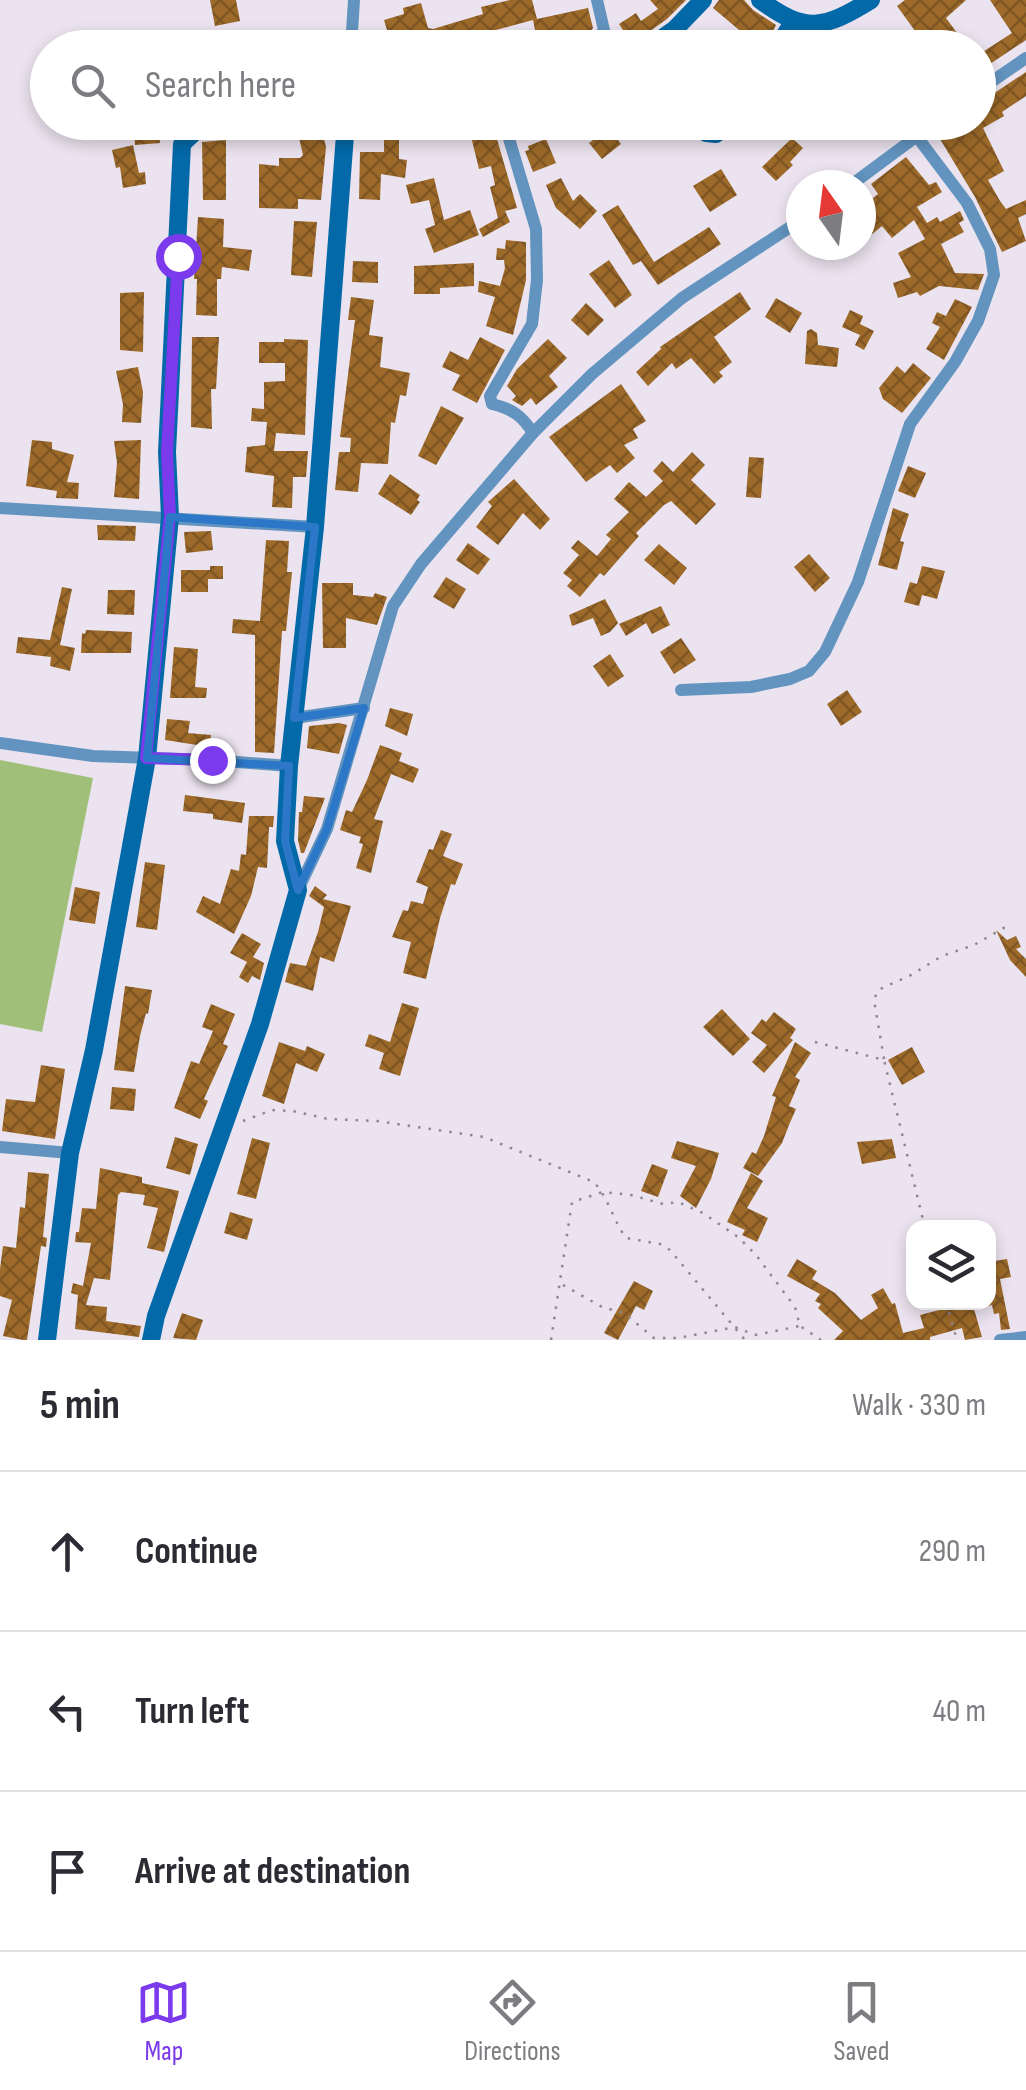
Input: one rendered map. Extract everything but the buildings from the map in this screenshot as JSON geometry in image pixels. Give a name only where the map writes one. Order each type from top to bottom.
[{"type":"street","points":[[352,30],[354,0]]},
{"type":"street","points":[[597,0],[604,30]]},
{"type":"street","points":[[674,30],[703,0]]},
{"type":"street","points":[[760,0],[793,22],[817,24],[840,19],[871,0]]},
{"type":"street","points":[[788,30],[793,22]]},
{"type":"street","points":[[996,78],[1026,58]]},
{"type":"street","points":[[47,1340],[70,1153],[94,1050],[146,758],[170,516],[167,452],[182,144],[186,140]]},
{"type":"street","points":[[298,890],[285,840],[289,766],[315,526],[345,140]]},
{"type":"street","points":[[509,140],[536,228],[537,280],[532,324],[490,396],[492,404],[510,408],[534,433]]},
{"type":"street","points":[[872,170],[915,140]]},
{"type":"street","points":[[681,690],[715,691],[790,679],[809,671],[824,652],[858,582],[910,424],[955,362],[978,322],[994,275],[990,250],[966,203],[919,140]]},
{"type":"street","points":[[151,1340],[156,1316],[260,1024],[298,890],[327,829],[394,606],[421,564],[534,433],[592,374],[682,298],[786,230]]},
{"type":"street","points":[[0,508],[315,526]]},
{"type":"street","points":[[294,718],[364,708]]},
{"type":"street","points":[[0,744],[93,756],[289,766]]},
{"type":"street","points":[[0,1147],[70,1153]]},
{"type":"street","points":[[1000,1340],[1026,1337]]},
{"type":"path","points":[[923,1220],[884,1060],[874,1000],[878,990],[1007,926]]},
{"type":"path","points":[[815,1042],[884,1060]]},
{"type":"path","points":[[227,1121],[247,1120],[272,1110],[293,1111],[328,1119],[377,1121],[484,1137],[594,1182],[626,1238],[660,1244],[670,1250],[745,1340]]},
{"type":"path","points":[[551,1340],[572,1202],[602,1192],[663,1204],[678,1202],[703,1213],[756,1255],[795,1307],[800,1326],[821,1340]]},
{"type":"path","points":[[562,1284],[602,1307],[624,1312],[654,1338],[678,1338],[735,1327],[756,1335],[800,1326]]},
{"type":"path","points":[[948,1310],[957,1340]]},
{"type":"highlighted area","points":[[170,517],[315,527],[294,718],[364,708],[327,829],[298,890],[285,841],[289,766],[147,758]]},
{"type":"green space","points":[[0,760],[93,778],[42,1032],[0,1024]]},
{"type":"route","points":[[178,256],[167,452],[170,516],[146,758],[212,760]]}]
